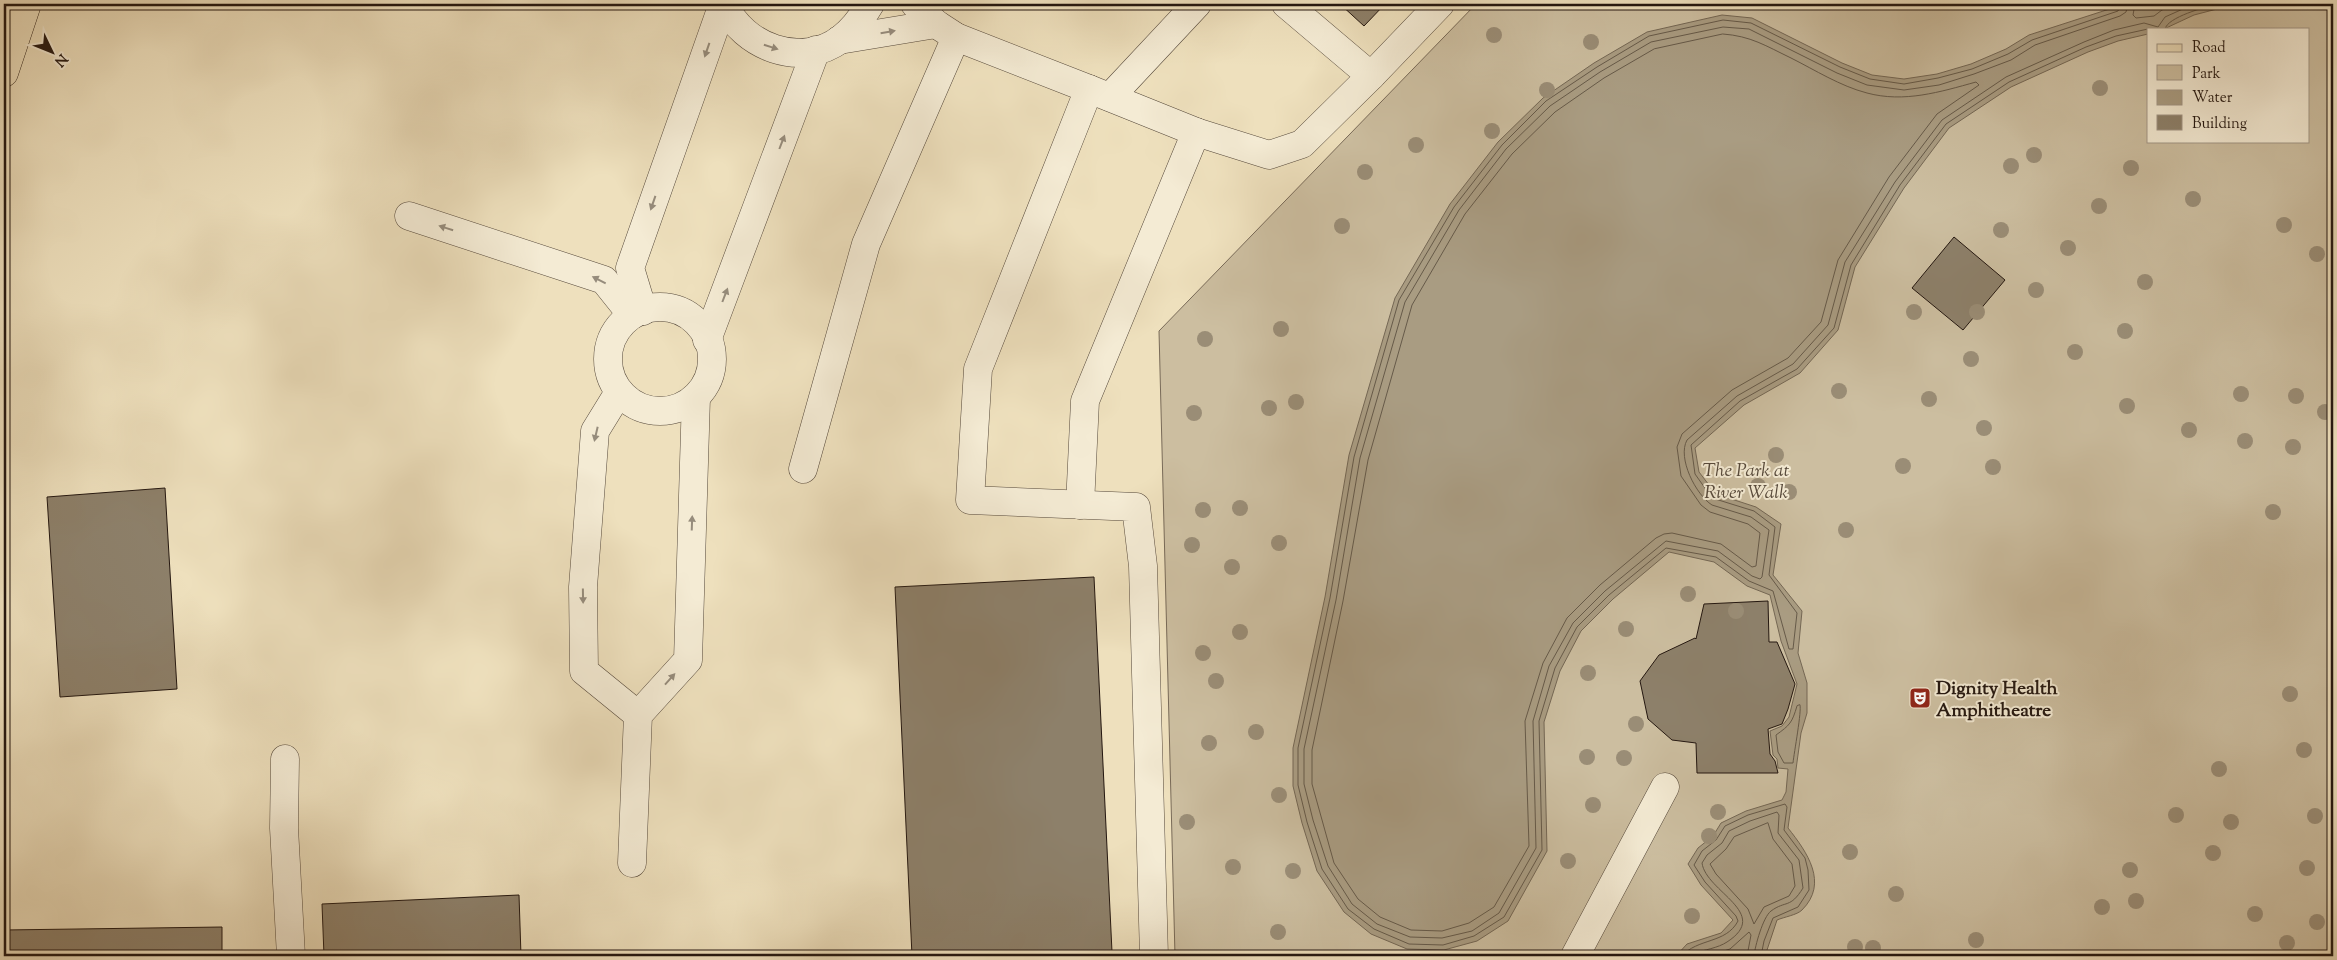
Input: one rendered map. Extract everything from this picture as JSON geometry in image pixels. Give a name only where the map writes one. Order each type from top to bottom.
[{"type":"main road","points":[[4,72],[27,4]]},
{"type":"lane","points":[[724,4],[729,16],[745,34],[767,47],[792,53],[828,46],[946,30]]},
{"type":"lane","points":[[638,313],[630,268],[724,4]]},
{"type":"lane","points":[[707,340],[828,46],[858,24],[870,4]]},
{"type":"lane","points":[[914,4],[946,30],[1196,132],[1269,155],[1302,144],[1440,4]]},
{"type":"lane","points":[[1154,956],[1143,566],[1136,508],[970,500],[978,369],[1100,93],[1197,4]]},
{"type":"lane","points":[[1286,4],[1371,76]]},
{"type":"lane","points":[[803,469],[866,244],[946,30]]},
{"type":"lane","points":[[1080,505],[1085,401],[1196,132]]},
{"type":"lane","points":[[410,216],[604,280],[638,313]]},
{"type":"lane","points":[[665,308],[681,312],[695,321],[707,340],[711,350],[711,367],[706,383],[696,397],[682,406],[666,411],[648,410],[632,403],[619,392],[610,377],[608,360],[610,342],[619,327],[638,313],[665,308]]},
{"type":"lane","points":[[619,392],[596,431],[583,587],[584,670],[638,715]]},
{"type":"lane","points":[[632,863],[638,715],[688,660],[696,397]]},
{"type":"lane","points":[[284,759],[284,828],[291,956]]},
{"type":"lane","points":[[1575,956],[1665,787]]},
{"type":"green space","name":"The Park at River Walk","points":[[1476,4],[2333,4],[2333,956],[1175,956],[1159,331]]},
{"type":"water","points":[[2125,4],[2236,4],[2194,15],[2166,28],[2147,28],[2147,34],[2118,41],[2088,52],[2011,87],[1949,128],[1904,188],[1855,267],[1838,330],[1800,373],[1744,405],[1695,448],[1699,472],[1716,494],[1756,507],[1781,524],[1773,575],[1802,611],[1798,653],[1807,683],[1807,713],[1801,733],[1788,828],[1808,857],[1812,868],[1814,889],[1810,900],[1800,912],[1777,920],[1765,956],[1676,956],[1687,944],[1721,933],[1733,920],[1701,885],[1688,864],[1698,848],[1713,836],[1721,823],[1746,811],[1782,800],[1786,792],[1788,769],[1778,768],[1777,759],[1773,755],[1770,731],[1782,726],[1789,717],[1797,684],[1781,641],[1770,595],[1747,586],[1714,562],[1669,552],[1613,599],[1581,631],[1560,671],[1544,722],[1547,851],[1508,921],[1477,941],[1444,950],[1407,949],[1371,934],[1344,912],[1317,871],[1293,786],[1293,748],[1325,597],[1349,455],[1395,298],[1450,204],[1498,142],[1543,98],[1594,63],[1647,32],[1722,15],[1752,18],[1842,63],[1872,75],[1904,79],[1937,74],[1971,64],[2006,49],[2029,35]]},
{"type":"building","points":[[1340,4],[1385,4],[1364,26]]},
{"type":"building","points":[[1954,237],[2005,280],[1963,330],[1912,288]]},
{"type":"building","points":[[165,488],[177,689],[60,697],[47,497]]},
{"type":"building","points":[[1094,577],[1112,952],[1028,956],[912,956],[895,587]]},
{"type":"building","points":[[1768,601],[1769,642],[1777,642],[1795,684],[1782,724],[1768,729],[1770,754],[1775,761],[1778,773],[1697,773],[1696,743],[1672,740],[1648,719],[1640,681],[1659,655],[1696,639],[1704,604]]},
{"type":"building","points":[[519,895],[521,956],[324,956],[322,904]]},
{"type":"building","points":[[222,927],[222,956],[4,956],[4,930]]},
{"type":"place","name":"Dignity Health Amphitheatre","points":[[1920,698]]}]
